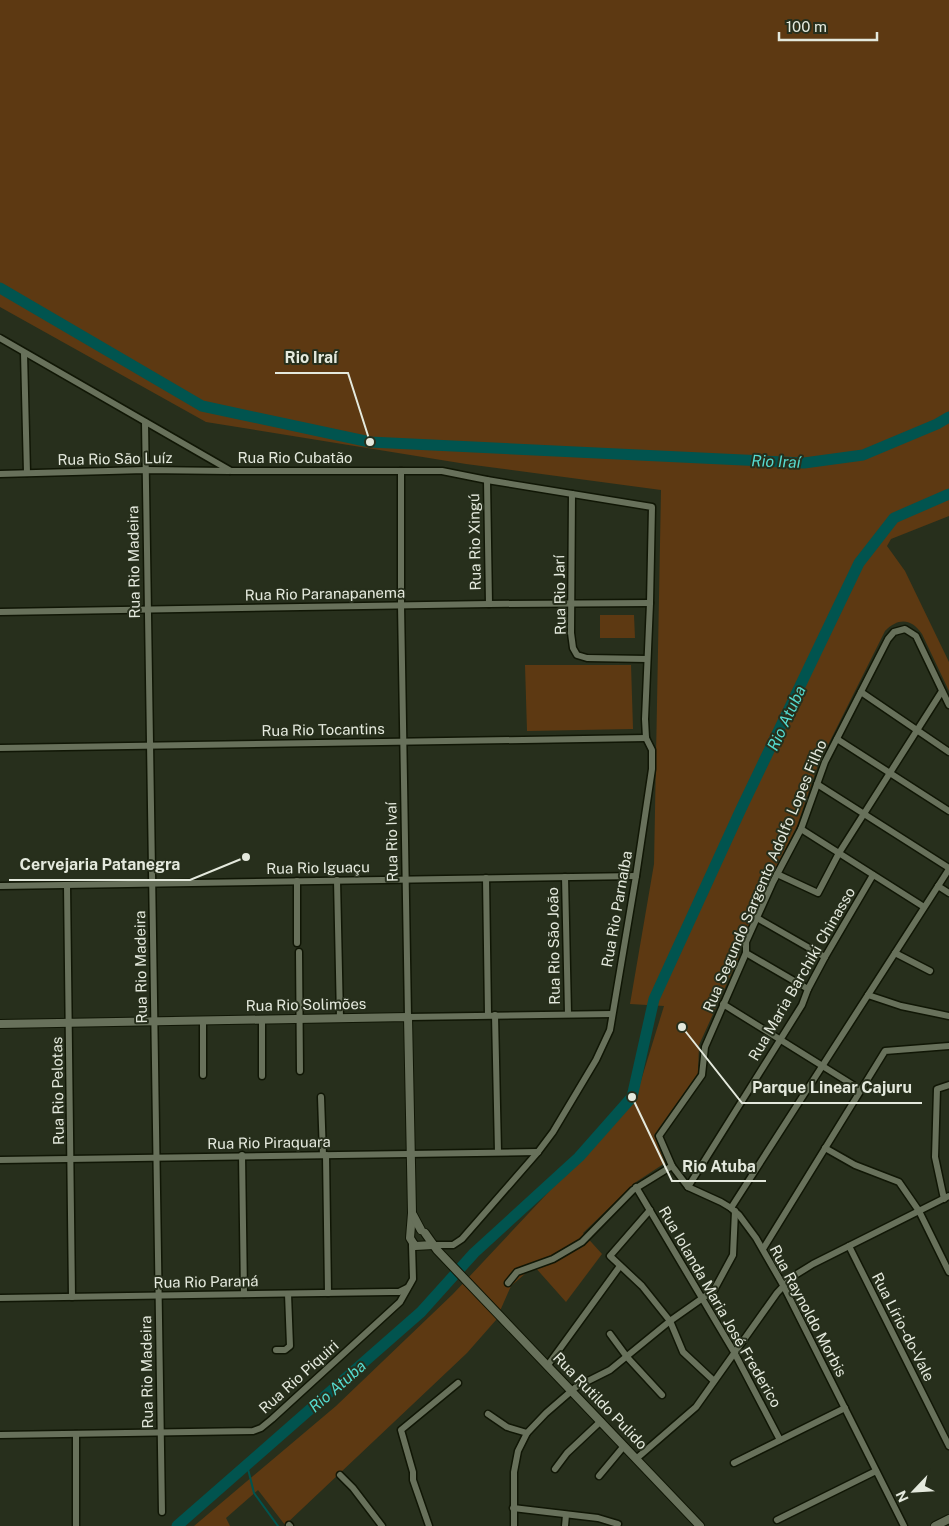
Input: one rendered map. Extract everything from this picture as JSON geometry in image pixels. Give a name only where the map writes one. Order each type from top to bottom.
[{"type":"street","name":"Rua Rio Cubatão","points":[[0,338],[231,471],[442,471],[652,507]]},
{"type":"street","points":[[24,353],[27,473]]},
{"type":"street","name":"Rua Rio Madeira","points":[[145,422],[162,1512]]},
{"type":"street","name":"Rua Rio São Luíz","points":[[0,474],[145,470],[231,471]]},
{"type":"street","name":"Rua Rio Ivaí","points":[[401,471],[408,1017],[412,1153],[410,1242],[416,1246]]},
{"type":"street","name":"Rua Rio Xingú","points":[[487,480],[489,604]]},
{"type":"street","name":"Rua Rio Jarí","points":[[572,494],[571,603],[573,648],[577,655],[587,658],[647,658]]},
{"type":"street","name":"Rua Rio Parnaíba","points":[[433,1245],[453,1245],[462,1240],[538,1152],[553,1132],[596,1060],[610,1030],[652,768],[652,750],[646,738],[645,719],[652,507]]},
{"type":"street","name":"Rua Rio Paranapanema","points":[[0,612],[650,603]]},
{"type":"street","name":"Rua Segundo Sargento Adolfo Lopes Filho","points":[[659,1136],[701,1077],[705,1047],[746,953],[746,942],[777,874],[801,829],[825,762],[888,639],[894,632],[902,629],[909,630],[916,636],[942,691]]},
{"type":"street","points":[[942,691],[949,705]]},
{"type":"street","points":[[777,874],[818,893],[839,853],[942,691]]},
{"type":"street","points":[[860,692],[949,752]]},
{"type":"street","name":"Rua Rio Tocantins","points":[[0,748],[646,738]]},
{"type":"street","points":[[837,739],[949,811]]},
{"type":"street","points":[[514,1526],[513,1482],[515,1462],[527,1433],[546,1413],[579,1384],[606,1373],[670,1321],[714,1290],[733,1255],[733,1210],[949,868],[817,784]]},
{"type":"street","points":[[801,829],[924,907]]},
{"type":"street","name":"Rua Maria Barchiki Chinasso","points":[[688,1187],[802,1005],[808,989],[825,957],[873,874]]},
{"type":"street","name":"Rua Rio Iguaçu","points":[[0,886],[636,876]]},
{"type":"street","name":"Rua Rio São João","points":[[565,877],[568,1014]]},
{"type":"street","points":[[486,878],[498,1152]]},
{"type":"street","points":[[337,880],[340,1018]]},
{"type":"street","points":[[297,881],[297,943]]},
{"type":"street","name":"Rua Rio Pelotas","points":[[67,885],[72,1297]]},
{"type":"street","points":[[938,886],[949,893]]},
{"type":"street","points":[[757,918],[825,957]]},
{"type":"street","points":[[299,952],[300,1071]]},
{"type":"street","points":[[746,953],[808,989]]},
{"type":"street","points":[[895,953],[930,971]]},
{"type":"street","points":[[868,995],[901,1006],[949,1016]]},
{"type":"street","points":[[723,1004],[861,1090]]},
{"type":"street","name":"Rua Rio Solimões","points":[[0,1024],[612,1014]]},
{"type":"street","points":[[203,1020],[203,1075]]},
{"type":"street","points":[[262,1020],[262,1076]]},
{"type":"street","points":[[763,1249],[885,1051],[949,1046]]},
{"type":"street","points":[[636,1459],[690,1412],[783,1285],[802,1271],[946,1197],[935,1157],[937,1148],[937,1089],[949,1085]]},
{"type":"street","points":[[321,1098],[328,1293]]},
{"type":"street","name":"Rua Raynoldo Morbis","points":[[659,1136],[672,1166],[688,1187],[721,1202],[733,1210],[752,1231],[783,1285],[904,1526]]},
{"type":"street","points":[[825,1148],[855,1165],[899,1182],[919,1211],[949,1272]]},
{"type":"street","name":"Rua Rio Piraquara","points":[[0,1160],[538,1152]]},
{"type":"street","points":[[242,1156],[244,1294]]},
{"type":"street","points":[[508,1283],[517,1272],[553,1259],[582,1242],[636,1187],[672,1166]]},
{"type":"street","name":"Rua Iolanda Maria José Frederico","points":[[636,1187],[734,1352],[780,1440]]},
{"type":"street","points":[[650,1210],[610,1256],[642,1286],[670,1321],[683,1352],[714,1381]]},
{"type":"street","name":"Rua Rio Ivaí","points":[[412,1213],[423,1232],[442,1254]]},
{"type":"street","points":[[410,1235],[415,1231],[423,1232],[427,1240],[424,1246],[416,1246]]},
{"type":"street","points":[[416,1246],[433,1245]]},
{"type":"street","points":[[410,1285],[413,1279],[416,1246]]},
{"type":"street","name":"Rua Lírio-do-Vale","points":[[849,1246],[949,1446]]},
{"type":"street","name":"Rua Rutildo Pulido","points":[[442,1254],[700,1526]]},
{"type":"street","points":[[548,1365],[620,1266]]},
{"type":"street","name":"Rua Rio Paraná","points":[[0,1298],[398,1292],[405,1290],[410,1285]]},
{"type":"street","name":"Rua Rio Piquiri","points":[[0,1435],[253,1431],[261,1428],[272,1419],[395,1308],[410,1285]]},
{"type":"street","points":[[276,1350],[285,1350],[290,1346],[288,1294]]},
{"type":"street","points":[[610,1334],[627,1357],[662,1395]]},
{"type":"street","points":[[428,1526],[413,1480],[413,1472],[401,1430],[458,1383]]},
{"type":"street","points":[[734,1463],[845,1408]]},
{"type":"street","points":[[488,1414],[508,1427],[527,1433]]},
{"type":"street","points":[[555,1469],[567,1453],[601,1421]]},
{"type":"street","points":[[76,1434],[76,1526]]},
{"type":"street","points":[[599,1476],[624,1446]]},
{"type":"street","points":[[777,1520],[876,1471]]},
{"type":"street","points":[[340,1475],[353,1488],[382,1526]]},
{"type":"street","points":[[513,1508],[598,1518],[618,1524]]},
{"type":"street","points":[[565,1526],[566,1515]]},
{"type":"street","points":[[596,1526],[598,1518]]},
{"type":"street","points":[[935,1526],[949,1519]]},
{"type":"shaded area","points":[[0,0],[949,0],[949,516],[891,539],[887,546],[905,571],[949,662],[949,691],[918,629],[909,623],[900,622],[885,631],[818,765],[797,826],[770,879],[741,944],[738,959],[699,1045],[698,1073],[654,1135],[665,1163],[636,1182],[583,1233],[602,1254],[566,1302],[534,1266],[511,1286],[496,1320],[467,1353],[285,1525],[258,1490],[226,1518],[230,1526],[194,1526],[336,1406],[453,1294],[635,1100],[664,1006],[630,1004],[654,864],[661,490],[466,464],[206,422],[0,307]]},
{"type":"shaded area","points":[[600,615],[634,615],[635,638],[600,638]]},
{"type":"shaded area","points":[[525,665],[631,665],[633,729],[527,731]]},
{"type":"waterway","name":"Rio Iraí","points":[[0,288],[202,406],[370,442],[804,463],[863,455],[937,424],[949,417]]},
{"type":"waterway","name":"Rio Atuba","points":[[177,1526],[421,1312],[474,1253],[579,1157],[632,1097],[654,999],[741,809],[859,563],[894,518],[949,494]]},
{"type":"waterway","points":[[247,1465],[254,1493],[278,1526]]},
{"type":"place","name":"Rio Iraí","points":[[370,442]]},
{"type":"place","name":"Cervejaria Patanegra","points":[[246,857]]},
{"type":"place","name":"Parque Linear Cajuru","points":[[682,1027]]},
{"type":"place","name":"Rio Atuba","points":[[632,1097]]}]
